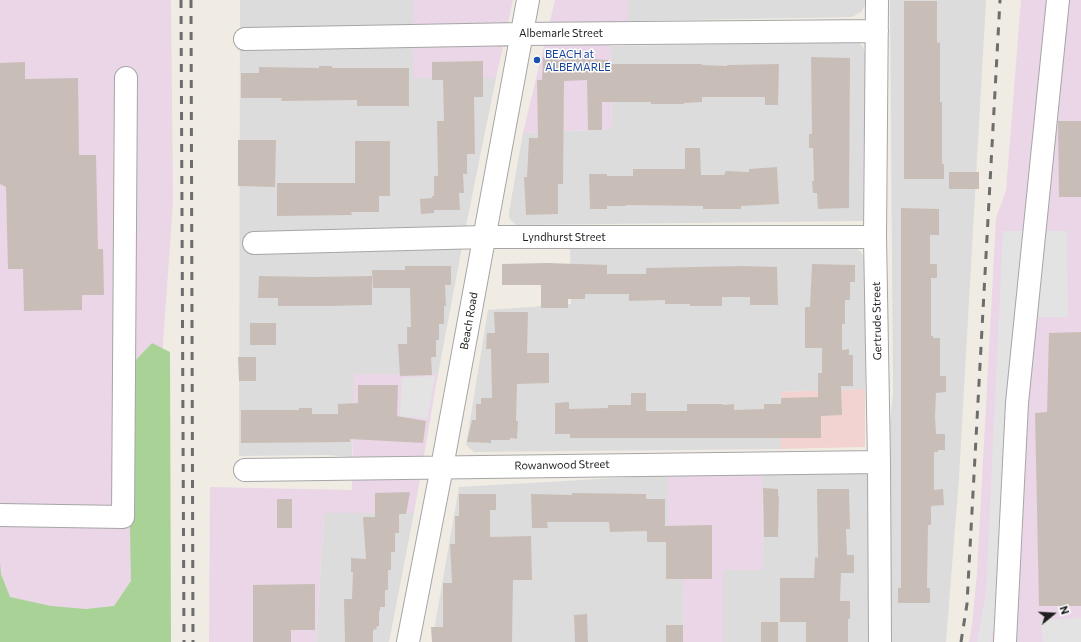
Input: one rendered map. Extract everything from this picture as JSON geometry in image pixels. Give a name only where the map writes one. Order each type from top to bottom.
[{"type":"street","name":"Beach Road","points":[[408,642],[442,467],[528,0]]},
{"type":"street","name":"Gertrude Street","points":[[877,0],[875,237],[879,462],[880,642]]},
{"type":"street","points":[[1005,642],[1017,403],[1058,0]]},
{"type":"street","name":"Albemarle Street","points":[[245,39],[521,34],[877,32]]},
{"type":"street","points":[[0,515],[123,517],[126,78]]},
{"type":"street","name":"Lyndhurst Street","points":[[254,243],[484,237],[875,237]]},
{"type":"street","name":"Rowanwood Street","points":[[245,470],[879,462]]},
{"type":"shaded area","points":[[0,0],[171,0],[173,202],[142,642],[0,642]]},
{"type":"shaded area","points":[[240,0],[413,0],[413,78],[496,78],[438,374],[355,374],[352,457],[327,455],[239,456]]},
{"type":"shaded area","points":[[413,0],[513,0],[496,78],[413,78]]},
{"type":"shaded area","points":[[555,0],[628,0],[628,21],[610,46],[612,129],[523,133]]},
{"type":"shaded area","points":[[628,0],[865,0],[866,4],[861,12],[852,17],[628,21]]},
{"type":"shaded area","points":[[890,0],[986,0],[959,478],[946,642],[723,642],[723,570],[763,570],[762,475],[885,471],[893,393]]},
{"type":"shaded area","points":[[1021,0],[1081,0],[1081,642],[969,642],[977,573],[996,218],[1006,191]]},
{"type":"shaded area","points":[[858,42],[863,47],[865,53],[863,221],[516,225],[509,218],[523,133],[612,129],[610,46]]},
{"type":"shaded area","points":[[1003,231],[1067,231],[1068,317],[1016,317],[1000,589],[991,642],[977,642],[986,591]]},
{"type":"shaded area","points":[[855,247],[861,252],[866,260],[865,389],[781,392],[780,449],[474,452],[466,445],[488,310],[571,304],[570,248]]},
{"type":"shaded area","points":[[354,374],[438,374],[414,513],[324,513],[316,642],[209,642],[210,487],[352,490]]},
{"type":"shaded area","points":[[435,376],[427,419],[414,417],[400,418],[402,378]]},
{"type":"shaded area","points":[[865,389],[865,447],[780,449],[781,392]]},
{"type":"shaded area","points":[[668,475],[668,578],[683,578],[684,642],[432,642],[459,487]]},
{"type":"shaded area","points":[[668,475],[762,475],[763,570],[723,570],[723,642],[684,642],[683,578],[668,578]]},
{"type":"shaded area","points":[[324,513],[414,513],[389,642],[316,642]]},
{"type":"shaded area","points":[[1081,618],[1081,642],[1043,642],[1041,620]]},
{"type":"green space","points":[[152,343],[170,352],[171,642],[0,642],[0,562],[1,574],[10,597],[51,606],[86,609],[114,606],[131,581],[129,479],[134,362]]},
{"type":"building","points":[[904,1],[937,1],[937,43],[940,42],[940,102],[942,102],[942,164],[944,164],[944,179],[904,179]]},
{"type":"building","points":[[543,57],[608,60],[608,64],[702,64],[727,66],[779,64],[778,105],[765,105],[765,97],[702,97],[702,102],[684,104],[602,102],[602,130],[588,130],[587,80],[564,81],[563,184],[558,184],[558,214],[526,215],[524,177],[527,177],[529,138],[538,138],[537,80],[542,80]]},
{"type":"building","points":[[811,57],[850,58],[849,208],[818,209],[817,193],[813,193],[813,148],[809,148],[809,134],[812,134]]},
{"type":"building","points":[[483,61],[483,97],[474,97],[475,154],[467,154],[467,174],[463,174],[464,193],[459,193],[460,210],[434,210],[434,213],[421,214],[420,199],[432,198],[432,196],[434,196],[434,176],[438,176],[437,121],[444,121],[443,80],[432,80],[432,62]]},
{"type":"building","points":[[25,62],[25,79],[78,78],[79,155],[96,155],[98,249],[103,249],[104,295],[82,295],[82,310],[24,311],[23,269],[8,269],[6,187],[0,184],[0,63]]},
{"type":"building","points":[[319,66],[332,66],[332,68],[409,68],[409,106],[357,106],[357,100],[281,101],[282,98],[241,98],[241,73],[259,73],[259,67],[319,68]]},
{"type":"building","points":[[1058,121],[1081,121],[1081,197],[1059,197]]},
{"type":"building","points":[[238,140],[276,140],[275,187],[238,186]]},
{"type":"building","points":[[355,141],[390,141],[390,196],[379,196],[379,212],[351,212],[352,215],[277,216],[277,183],[355,183]]},
{"type":"building","points":[[685,148],[700,148],[701,175],[724,175],[726,171],[749,172],[749,169],[777,167],[779,204],[741,206],[741,209],[703,209],[703,206],[626,205],[607,206],[607,209],[590,209],[589,174],[633,176],[633,169],[685,169]]},
{"type":"building","points":[[949,172],[979,172],[979,189],[949,189]]},
{"type":"building","points":[[901,208],[939,209],[939,235],[930,235],[930,264],[937,264],[937,278],[931,278],[931,336],[933,336],[933,338],[940,338],[940,376],[946,376],[946,392],[936,393],[935,417],[936,434],[945,434],[945,450],[938,450],[938,452],[934,452],[934,490],[943,489],[944,505],[931,506],[931,525],[928,525],[927,588],[930,588],[930,603],[898,603],[898,588],[901,588]]},
{"type":"building","points":[[547,263],[607,265],[607,274],[646,274],[646,268],[742,266],[777,267],[778,305],[750,305],[750,297],[722,297],[722,306],[690,306],[690,304],[665,304],[665,300],[629,301],[629,294],[585,294],[585,299],[568,299],[568,308],[541,308],[541,285],[502,285],[502,264]]},
{"type":"building","points":[[812,264],[855,265],[855,282],[850,282],[850,300],[845,300],[845,324],[842,324],[842,350],[849,349],[849,355],[853,355],[853,386],[841,386],[842,415],[821,416],[821,438],[570,438],[570,434],[555,434],[555,403],[569,402],[569,409],[608,408],[608,405],[631,405],[631,393],[646,393],[646,411],[687,411],[687,404],[734,404],[734,410],[764,409],[764,404],[781,404],[781,398],[818,397],[818,373],[822,373],[822,348],[805,348],[805,307],[810,307]]},
{"type":"building","points":[[405,266],[451,266],[451,285],[445,285],[446,306],[444,306],[444,324],[439,324],[439,340],[436,340],[436,357],[431,357],[432,375],[400,376],[398,344],[407,344],[407,327],[411,327],[410,288],[373,288],[372,270],[405,270]]},
{"type":"building","points":[[259,276],[372,276],[372,305],[278,306],[278,298],[258,298]]},
{"type":"building","points":[[494,312],[528,312],[527,353],[549,353],[549,383],[517,384],[517,439],[510,438],[510,440],[491,440],[491,443],[467,442],[472,420],[476,420],[476,404],[481,404],[481,398],[492,398],[491,349],[486,349],[487,333],[495,333]]},
{"type":"building","points":[[250,323],[276,323],[276,345],[250,345]]},
{"type":"building","points":[[1081,332],[1081,606],[1039,606],[1035,413],[1047,412],[1049,333]]},
{"type":"building","points":[[238,357],[256,357],[256,381],[239,381]]},
{"type":"building","points":[[358,385],[398,385],[397,416],[426,421],[423,443],[350,439],[350,442],[241,443],[241,410],[299,410],[299,408],[312,408],[312,414],[338,414],[338,404],[358,403]]},
{"type":"building","points":[[763,488],[778,489],[778,537],[764,537]]},
{"type":"building","points":[[817,489],[849,489],[850,529],[846,529],[847,555],[854,555],[854,573],[841,573],[840,601],[850,601],[848,642],[806,642],[806,622],[780,622],[780,578],[814,578],[815,557],[818,558]]},
{"type":"building","points":[[410,492],[406,514],[399,514],[399,533],[395,533],[395,552],[391,552],[391,570],[388,570],[388,590],[385,590],[385,607],[380,607],[379,626],[376,627],[377,629],[373,630],[373,642],[345,642],[344,599],[352,599],[353,572],[351,572],[351,558],[366,559],[363,517],[375,517],[375,493]]},
{"type":"building","points":[[572,493],[646,494],[646,499],[665,499],[665,526],[712,525],[712,579],[666,579],[666,542],[647,542],[647,531],[610,532],[609,522],[547,522],[548,528],[532,528],[531,494],[572,495]]},
{"type":"building","points":[[459,494],[496,494],[496,510],[490,510],[490,537],[531,536],[532,580],[513,580],[512,642],[432,642],[431,627],[443,627],[443,583],[452,583],[450,544],[455,544],[455,516],[459,516]]},
{"type":"building","points":[[277,499],[292,499],[292,528],[277,528]]},
{"type":"building","points":[[315,584],[315,630],[291,630],[291,642],[253,642],[253,585]]},
{"type":"building","points":[[587,614],[588,642],[575,642],[574,615]]},
{"type":"building","points":[[761,622],[778,622],[778,642],[761,642]]},
{"type":"building","points":[[666,625],[683,625],[683,642],[666,642]]},
{"type":"railway","points":[[181,0],[184,642]]},
{"type":"railway","points":[[191,0],[193,642]]},
{"type":"railway","points":[[961,642],[967,604],[1000,0]]},
{"type":"place","name":"BEACH at ALBEMARLE","points":[[537,60]]}]
